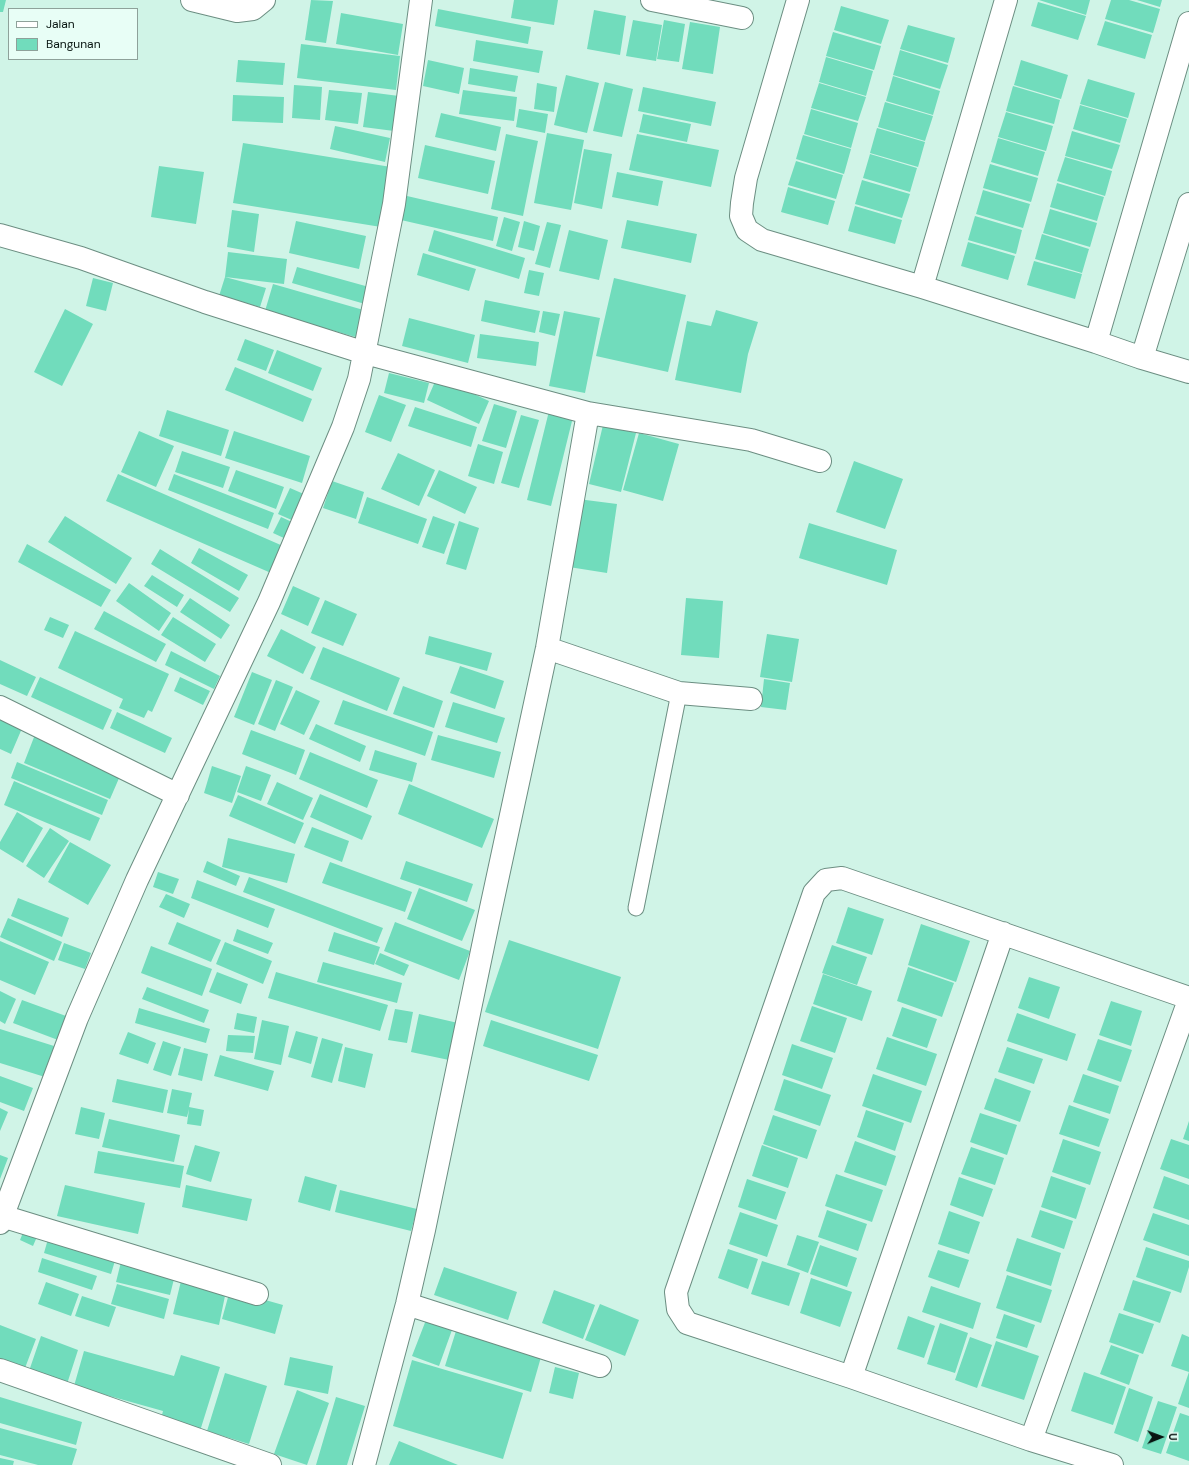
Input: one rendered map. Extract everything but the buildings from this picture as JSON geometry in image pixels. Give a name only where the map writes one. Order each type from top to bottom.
[{"type":"street","points":[[197,1],[237,11],[253,10],[264,0]]},
{"type":"street","points":[[257,1294],[1,1219],[77,1018],[137,880],[269,602],[343,427],[360,379],[394,204],[421,0]]},
{"type":"street","points":[[652,0],[742,18]]},
{"type":"street","points":[[798,0],[746,178],[741,216],[747,230],[762,240],[922,287],[1189,372]]},
{"type":"street","points":[[922,287],[1006,0]]},
{"type":"street","points":[[1096,342],[1189,23]]},
{"type":"street","points":[[1142,358],[1189,204]]},
{"type":"street","points":[[0,235],[81,258],[205,302],[365,353],[588,413],[751,440],[820,461]]},
{"type":"street","points":[[364,1465],[407,1304],[424,1230],[547,648],[588,413]]},
{"type":"street","points":[[547,648],[679,693],[751,699]]},
{"type":"street","points":[[0,707],[178,795]]},
{"type":"street","points":[[1031,1440],[1189,999],[842,878],[826,880],[814,893],[676,1292],[678,1309],[687,1323],[851,1377],[1031,1440],[1112,1465]]},
{"type":"street","points":[[851,1377],[1003,933]]},
{"type":"street","points":[[407,1304],[600,1366]]},
{"type":"street","points":[[0,1370],[270,1465]]},
{"type":"lane","points":[[636,908],[679,693]]}]
